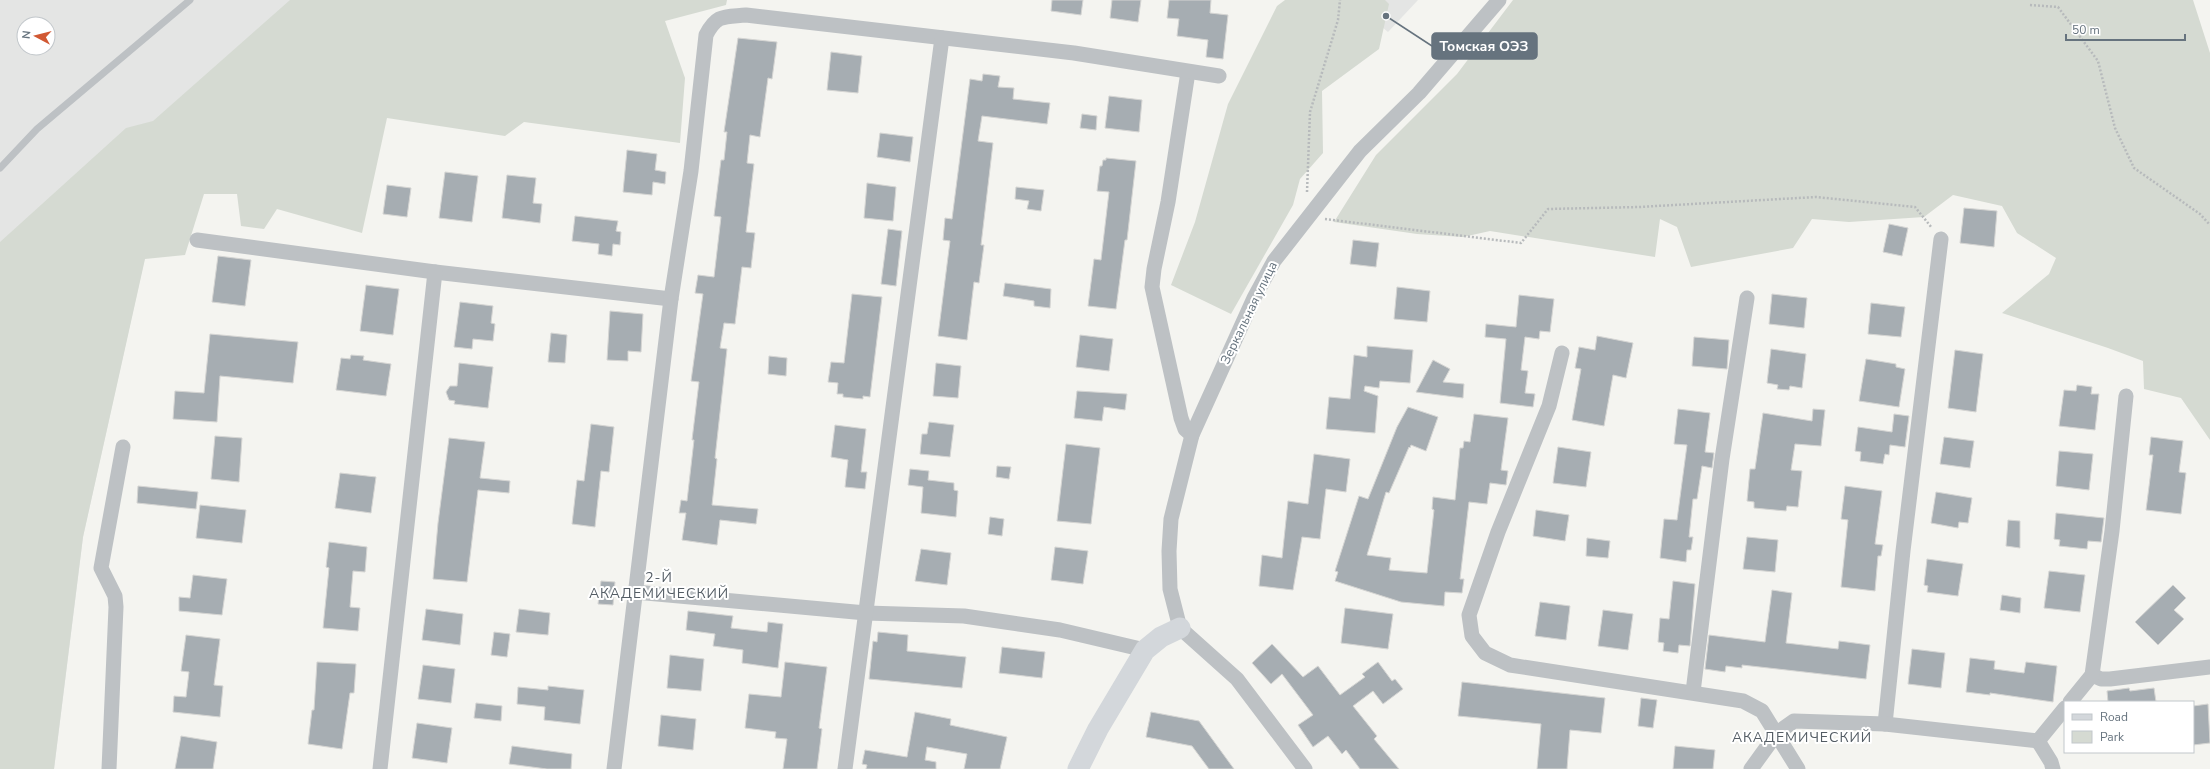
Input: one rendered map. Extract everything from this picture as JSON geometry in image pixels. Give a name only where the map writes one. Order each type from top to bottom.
[{"type":"street","name":"Зеркальная улица","points":[[1180,628],[1170,589],[1169,551],[1171,518],[1192,435],[1254,298],[1274,261],[1360,151],[1419,93],[1499,0]]},
{"type":"street","points":[[614,769],[671,299],[691,171],[706,35],[711,25],[719,17],[746,15],[1074,54],[1219,76]]},
{"type":"street","points":[[845,769],[942,38]]},
{"type":"street","points":[[1188,72],[1168,202],[1154,269],[1152,287],[1181,418],[1185,429],[1192,435]]},
{"type":"street","points":[[1885,724],[1903,551],[1941,239]]},
{"type":"street","points":[[197,240],[435,272],[671,299]]},
{"type":"street","points":[[380,769],[435,272]]},
{"type":"street","points":[[1693,692],[1722,459],[1747,298]]},
{"type":"street","points":[[1562,353],[1549,406],[1498,532],[1469,615],[1472,636],[1485,653],[1510,665],[1743,700],[1762,711],[1798,769]]},
{"type":"street","points":[[2071,701],[2092,675],[2112,531],[2126,396]]},
{"type":"street","points":[[110,769],[116,606],[115,596],[102,568],[123,447]]},
{"type":"street","points":[[635,592],[866,613],[964,616],[1060,630],[1145,650]]},
{"type":"street","points":[[1078,769],[1098,729],[1145,650],[1161,637],[1180,628],[1237,679],[1305,769]]},
{"type":"street","points":[[2092,675],[2101,679],[2110,679],[2210,667]]},
{"type":"street","points":[[2038,741],[2064,709]]},
{"type":"street","points":[[1751,769],[1777,733],[1794,721],[1885,724],[2038,741]]},
{"type":"street","points":[[2038,741],[2051,762],[2053,769]]},
{"type":"lane","points":[[0,168],[37,129],[190,0]]},
{"type":"path","points":[[1340,0],[1338,20],[1310,112],[1307,217],[1521,243],[1548,209],[1639,207],[1816,197],[1915,207],[1941,239]]},
{"type":"path","points":[[2030,5],[2058,7],[2098,62],[2115,128],[2134,168],[2200,214],[2210,225]]},
{"type":"shaded area","points":[[0,0],[498,0],[167,158],[83,537],[54,769],[0,769]]},
{"type":"shaded area","points":[[1350,0],[1418,0],[1388,32]]},
{"type":"green space","points":[[290,0],[727,0],[726,5],[665,21],[685,78],[680,143],[524,122],[505,136],[387,118],[362,233],[277,209],[264,229],[241,226],[237,194],[204,194],[185,255],[145,259],[83,537],[54,769],[0,769],[0,242],[126,128],[153,121]]},
{"type":"green space","points":[[1285,0],[1385,0],[1389,4],[1379,49],[1322,91],[1323,153],[1300,179],[1293,205],[1231,314],[1171,285],[1195,222],[1228,104],[1277,6]]},
{"type":"green space","points":[[1513,0],[2193,0],[2210,53],[2210,440],[2181,398],[2144,389],[2143,361],[2002,313],[2049,274],[2056,258],[2017,233],[2002,206],[1953,195],[1924,217],[1849,222],[1812,219],[1793,248],[1691,267],[1677,227],[1660,219],[1655,257],[1490,231],[1463,237],[1417,234],[1334,222],[1376,155],[1457,74]]},
{"type":"building","points":[[1052,0],[1083,0],[1081,15],[1051,11]]},
{"type":"building","points":[[1112,0],[1141,0],[1138,22],[1110,18]]},
{"type":"building","points":[[1169,0],[1211,0],[1210,13],[1228,15],[1223,59],[1206,57],[1208,40],[1177,36],[1179,19],[1167,18]]},
{"type":"building","points":[[738,38],[777,42],[772,79],[768,78],[760,137],[750,135],[747,163],[754,164],[746,232],[755,233],[751,268],[742,267],[735,324],[724,323],[720,348],[727,349],[715,458],[717,459],[712,505],[758,509],[756,524],[720,520],[717,545],[682,540],[686,513],[679,513],[681,500],[687,501],[699,382],[691,381],[703,294],[695,293],[698,275],[714,277],[721,217],[714,216],[721,160],[724,160],[727,132],[724,132]]},
{"type":"building","points":[[831,52],[862,56],[858,93],[827,90]]},
{"type":"building","points":[[983,74],[1000,76],[998,87],[1014,88],[1013,99],[1050,103],[1047,124],[982,116],[978,141],[993,143],[981,245],[984,245],[979,283],[974,282],[967,340],[938,336],[950,241],[943,240],[945,218],[952,219],[970,79],[982,81]]},
{"type":"building","points":[[1109,96],[1142,100],[1139,132],[1105,128]]},
{"type":"building","points":[[1082,114],[1097,116],[1096,130],[1080,128]]},
{"type":"building","points":[[880,133],[913,137],[910,162],[877,157]]},
{"type":"building","points":[[627,150],[657,154],[655,170],[666,172],[665,184],[653,182],[652,195],[623,192]]},
{"type":"building","points":[[1106,158],[1136,161],[1127,240],[1125,240],[1116,309],[1088,306],[1094,259],[1101,260],[1109,192],[1097,191],[1100,166],[1102,166],[1103,160],[1106,160]]},
{"type":"building","points":[[445,172],[478,176],[472,222],[439,218]]},
{"type":"building","points":[[507,175],[536,178],[533,203],[542,204],[540,223],[502,218]]},
{"type":"building","points":[[867,183],[896,187],[893,221],[864,218]]},
{"type":"building","points":[[387,185],[411,188],[407,217],[383,214]]},
{"type":"building","points":[[1016,187],[1044,190],[1041,211],[1027,209],[1029,201],[1015,199]]},
{"type":"building","points":[[1964,208],[1997,211],[1994,247],[1960,243]]},
{"type":"building","points":[[575,216],[618,221],[616,231],[621,232],[620,245],[613,244],[612,256],[598,254],[599,244],[572,241]]},
{"type":"building","points":[[1889,224],[1908,228],[1902,256],[1883,252]]},
{"type":"building","points":[[888,229],[902,231],[896,286],[881,284]]},
{"type":"building","points":[[1353,240],[1379,243],[1376,267],[1350,264]]},
{"type":"building","points":[[218,256],[251,260],[245,306],[212,302]]},
{"type":"building","points":[[1005,283],[1051,289],[1050,308],[1034,306],[1034,301],[1003,296]]},
{"type":"building","points":[[366,285],[399,289],[393,335],[360,331]]},
{"type":"building","points":[[1397,287],[1430,291],[1427,322],[1394,319]]},
{"type":"building","points":[[852,294],[882,297],[870,397],[863,396],[863,399],[843,397],[843,394],[837,394],[838,383],[828,382],[831,362],[844,363]]},
{"type":"building","points":[[1772,294],[1807,298],[1804,328],[1769,324]]},
{"type":"building","points":[[1519,295],[1554,299],[1550,332],[1540,331],[1539,339],[1525,337],[1521,370],[1528,371],[1525,393],[1535,394],[1533,407],[1500,403],[1506,339],[1485,337],[1486,324],[1516,327]]},
{"type":"building","points":[[460,302],[493,306],[491,323],[495,324],[493,341],[473,339],[472,349],[454,347]]},
{"type":"building","points":[[1871,303],[1905,307],[1901,337],[1868,334]]},
{"type":"building","points":[[610,311],[643,314],[641,352],[628,351],[628,361],[607,360]]},
{"type":"building","points":[[551,333],[567,335],[565,363],[548,362]]},
{"type":"building","points":[[210,334],[298,342],[293,383],[220,376],[217,422],[173,419],[175,391],[204,393]]},
{"type":"building","points":[[1080,335],[1113,339],[1109,371],[1076,367]]},
{"type":"building","points":[[1597,336],[1633,343],[1626,378],[1613,375],[1604,426],[1572,420],[1581,369],[1575,368],[1579,347],[1595,350]]},
{"type":"building","points":[[1694,337],[1729,340],[1727,369],[1692,366]]},
{"type":"building","points":[[1367,346],[1413,350],[1410,383],[1380,381],[1379,388],[1365,386],[1364,391],[1378,396],[1375,433],[1326,429],[1329,397],[1350,399],[1354,355],[1367,357]]},
{"type":"building","points":[[1771,349],[1806,354],[1802,388],[1790,386],[1789,390],[1777,389],[1778,385],[1767,383]]},
{"type":"building","points":[[1955,350],[1983,354],[1976,412],[1948,408]]},
{"type":"building","points":[[351,355],[364,356],[363,360],[391,364],[386,396],[336,390],[341,358],[350,359]]},
{"type":"building","points":[[769,356],[787,358],[786,376],[768,374]]},
{"type":"building","points":[[1866,359],[1896,364],[1896,367],[1905,369],[1899,407],[1859,401]]},
{"type":"building","points":[[1433,360],[1450,369],[1443,382],[1464,384],[1463,398],[1416,392]]},
{"type":"building","points":[[459,363],[493,367],[488,408],[454,404],[455,401],[449,400],[446,392],[450,386],[457,386]]},
{"type":"building","points":[[936,363],[961,366],[958,398],[933,396]]},
{"type":"building","points":[[2077,385],[2092,387],[2091,394],[2099,394],[2095,430],[2059,426],[2064,390],[2076,391]]},
{"type":"building","points":[[1077,391],[1127,394],[1125,410],[1104,407],[1102,421],[1074,418]]},
{"type":"building","points":[[1408,407],[1438,417],[1426,451],[1411,445],[1410,448],[1409,447],[1389,493],[1386,492],[1367,555],[1391,558],[1389,570],[1427,573],[1434,510],[1432,509],[1433,497],[1455,500],[1460,448],[1463,448],[1464,441],[1470,442],[1474,414],[1508,418],[1501,470],[1508,471],[1506,485],[1490,483],[1487,504],[1469,502],[1460,579],[1464,579],[1462,593],[1445,592],[1444,606],[1401,602],[1335,581],[1338,572],[1335,571],[1359,496],[1368,499],[1397,427]]},
{"type":"building","points":[[1678,409],[1710,413],[1705,452],[1714,453],[1712,468],[1702,466],[1697,499],[1693,499],[1689,537],[1693,537],[1691,550],[1687,550],[1686,562],[1660,558],[1664,519],[1677,520],[1687,445],[1674,444]]},
{"type":"building","points":[[1813,409],[1825,410],[1821,446],[1795,444],[1791,470],[1802,471],[1798,507],[1787,506],[1786,511],[1754,508],[1754,502],[1747,501],[1750,469],[1755,469],[1763,413],[1812,421]]},
{"type":"building","points":[[1894,414],[1909,416],[1905,447],[1890,445],[1889,455],[1885,454],[1883,464],[1860,461],[1861,452],[1855,451],[1858,427],[1892,432]]},
{"type":"building","points":[[929,422],[954,425],[950,457],[920,454],[922,434],[927,434]]},
{"type":"building","points":[[591,424],[614,427],[609,472],[601,471],[595,527],[572,524],[577,480],[584,481]]},
{"type":"building","points":[[835,425],[866,429],[861,472],[867,472],[865,489],[845,487],[848,460],[831,457]]},
{"type":"building","points":[[215,436],[242,438],[239,482],[211,479]]},
{"type":"building","points":[[1944,437],[1974,441],[1970,468],[1940,464]]},
{"type":"building","points":[[2151,437],[2183,441],[2179,472],[2186,473],[2181,514],[2146,510],[2153,455],[2149,455]]},
{"type":"building","points":[[449,438],[485,442],[480,478],[510,481],[509,493],[478,490],[467,582],[433,579],[438,523]]},
{"type":"building","points":[[1066,444],[1100,448],[1091,524],[1057,521]]},
{"type":"building","points":[[1558,447],[1591,452],[1586,487],[1553,483]]},
{"type":"building","points":[[2059,451],[2093,454],[2089,490],[2056,486]]},
{"type":"building","points":[[1314,454],[1350,459],[1346,492],[1326,489],[1320,539],[1302,537],[1293,590],[1259,586],[1262,555],[1282,558],[1288,501],[1308,504]]},
{"type":"building","points":[[997,466],[1011,467],[1009,479],[996,477]]},
{"type":"building","points":[[910,469],[929,471],[928,480],[954,483],[954,490],[958,491],[956,517],[921,513],[923,487],[908,485]]},
{"type":"building","points":[[340,473],[376,477],[371,513],[335,508]]},
{"type":"building","points":[[138,486],[198,492],[196,509],[137,503]]},
{"type":"building","points":[[1845,486],[1882,491],[1875,544],[1883,545],[1881,556],[1878,556],[1875,591],[1841,587],[1848,520],[1841,519]]},
{"type":"building","points":[[1936,492],[1972,498],[1968,523],[1959,522],[1958,528],[1931,523]]},
{"type":"building","points":[[200,505],[246,510],[242,543],[196,538]]},
{"type":"building","points":[[1536,510],[1569,515],[1565,541],[1533,536]]},
{"type":"building","points":[[2056,513],[2104,518],[2101,542],[2088,541],[2087,549],[2059,546],[2060,540],[2054,539]]},
{"type":"building","points":[[990,517],[1004,519],[1002,536],[988,534]]},
{"type":"building","points":[[2008,520],[2020,521],[2020,548],[2006,546]]},
{"type":"building","points":[[1747,537],[1778,540],[1775,572],[1743,569]]},
{"type":"building","points":[[1587,538],[1610,541],[1608,558],[1586,556]]},
{"type":"building","points":[[329,542],[367,547],[365,572],[353,571],[350,607],[360,608],[358,631],[323,628],[329,568],[326,567]]},
{"type":"building","points":[[1055,547],[1088,551],[1083,584],[1051,580]]},
{"type":"building","points":[[921,549],[951,553],[947,585],[915,581]]},
{"type":"building","points":[[1927,559],[1963,564],[1958,596],[1927,592],[1928,586],[1924,585]]},
{"type":"building","points":[[2049,571],[2085,575],[2080,612],[2044,608]]},
{"type":"building","points":[[193,575],[227,579],[222,615],[179,611],[179,597],[190,598]]},
{"type":"building","points":[[601,581],[615,582],[613,605],[598,604]]},
{"type":"building","points":[[1673,581],[1695,584],[1690,646],[1679,645],[1678,653],[1663,651],[1664,643],[1658,642],[1660,618],[1669,619]]},
{"type":"building","points":[[2173,585],[2186,598],[2174,610],[2184,619],[2158,645],[2135,622]]},
{"type":"building","points":[[1772,590],[1792,593],[1786,643],[1838,649],[1839,641],[1870,645],[1866,679],[1742,665],[1742,668],[1726,666],[1725,672],[1705,669],[1709,635],[1765,642]]},
{"type":"building","points":[[2002,595],[2021,598],[2020,613],[2000,610]]},
{"type":"building","points":[[1540,602],[1570,606],[1566,640],[1535,636]]},
{"type":"building","points":[[1345,608],[1393,614],[1388,649],[1341,643]]},
{"type":"building","points":[[426,609],[463,614],[460,645],[422,640]]},
{"type":"building","points":[[519,609],[550,613],[548,635],[516,632]]},
{"type":"building","points":[[1603,610],[1633,614],[1628,650],[1598,646]]},
{"type":"building","points":[[688,611],[733,616],[731,628],[767,632],[768,622],[783,624],[778,668],[742,663],[743,650],[713,646],[715,634],[686,630]]},
{"type":"building","points":[[494,632],[510,634],[507,657],[491,655]]},
{"type":"building","points":[[878,632],[908,635],[907,651],[966,657],[962,688],[869,679],[873,641],[877,642]]},
{"type":"building","points":[[186,635],[220,639],[214,685],[223,686],[220,717],[173,712],[174,696],[186,697],[189,672],[181,671]]},
{"type":"building","points":[[1272,644],[1303,677],[1318,666],[1340,695],[1365,677],[1362,674],[1378,662],[1392,681],[1395,679],[1403,689],[1383,704],[1373,691],[1353,706],[1377,736],[1374,739],[1399,769],[1360,769],[1346,750],[1342,754],[1328,736],[1313,747],[1298,725],[1313,715],[1282,674],[1271,684],[1252,663]]},
{"type":"building","points":[[1002,647],[1045,652],[1042,678],[999,673]]},
{"type":"building","points":[[1912,649],[1945,653],[1941,688],[1908,684]]},
{"type":"building","points":[[670,655],[704,659],[701,691],[667,688]]},
{"type":"building","points":[[1970,658],[1995,661],[1994,669],[2024,673],[2026,662],[2057,666],[2053,702],[1990,693],[1990,695],[1966,692]]},
{"type":"building","points":[[317,662],[356,664],[354,693],[350,693],[342,749],[308,744],[312,710],[314,710]]},
{"type":"building","points":[[785,662],[827,667],[819,728],[822,729],[817,769],[783,769],[787,739],[775,738],[776,732],[745,728],[749,694],[781,697]]},
{"type":"building","points":[[423,665],[455,669],[451,703],[418,699]]},
{"type":"building","points":[[1462,682],[1605,698],[1601,733],[1570,730],[1567,769],[1537,769],[1541,724],[1458,716]]},
{"type":"building","points":[[548,686],[584,690],[580,724],[544,720],[545,707],[517,704],[518,687],[548,690]]},
{"type":"building","points":[[2129,688],[2130,691],[2154,688],[2156,701],[2108,701],[2107,691]]},
{"type":"building","points":[[1641,698],[1657,700],[1653,728],[1638,726]]},
{"type":"building","points":[[476,703],[502,706],[501,721],[474,718]]},
{"type":"building","points":[[2208,704],[2210,743],[2194,745],[2194,706]]},
{"type":"building","points":[[915,712],[951,719],[950,725],[1007,737],[1000,769],[964,769],[967,754],[927,747],[925,760],[936,762],[936,769],[866,769],[867,765],[862,764],[865,750],[907,757]]},
{"type":"building","points":[[1151,712],[1199,721],[1234,769],[1209,769],[1192,746],[1146,737]]},
{"type":"building","points":[[661,715],[696,719],[693,750],[658,746]]},
{"type":"building","points":[[417,723],[452,728],[447,763],[412,758]]},
{"type":"building","points":[[181,736],[217,742],[213,769],[175,769]]},
{"type":"building","points":[[512,746],[572,754],[571,769],[547,769],[509,764]]},
{"type":"building","points":[[1675,746],[1715,750],[1713,769],[1673,769]]},
{"type":"place","name":"Томская ОЭЗ","points":[[1386,16]]},
{"type":"district","name":"2-Й АКАДЕМИЧЕСКИЙ","points":[[659,586]]},
{"type":"district","name":"АКАДЕМИЧЕСКИЙ","points":[[1802,737]]}]
